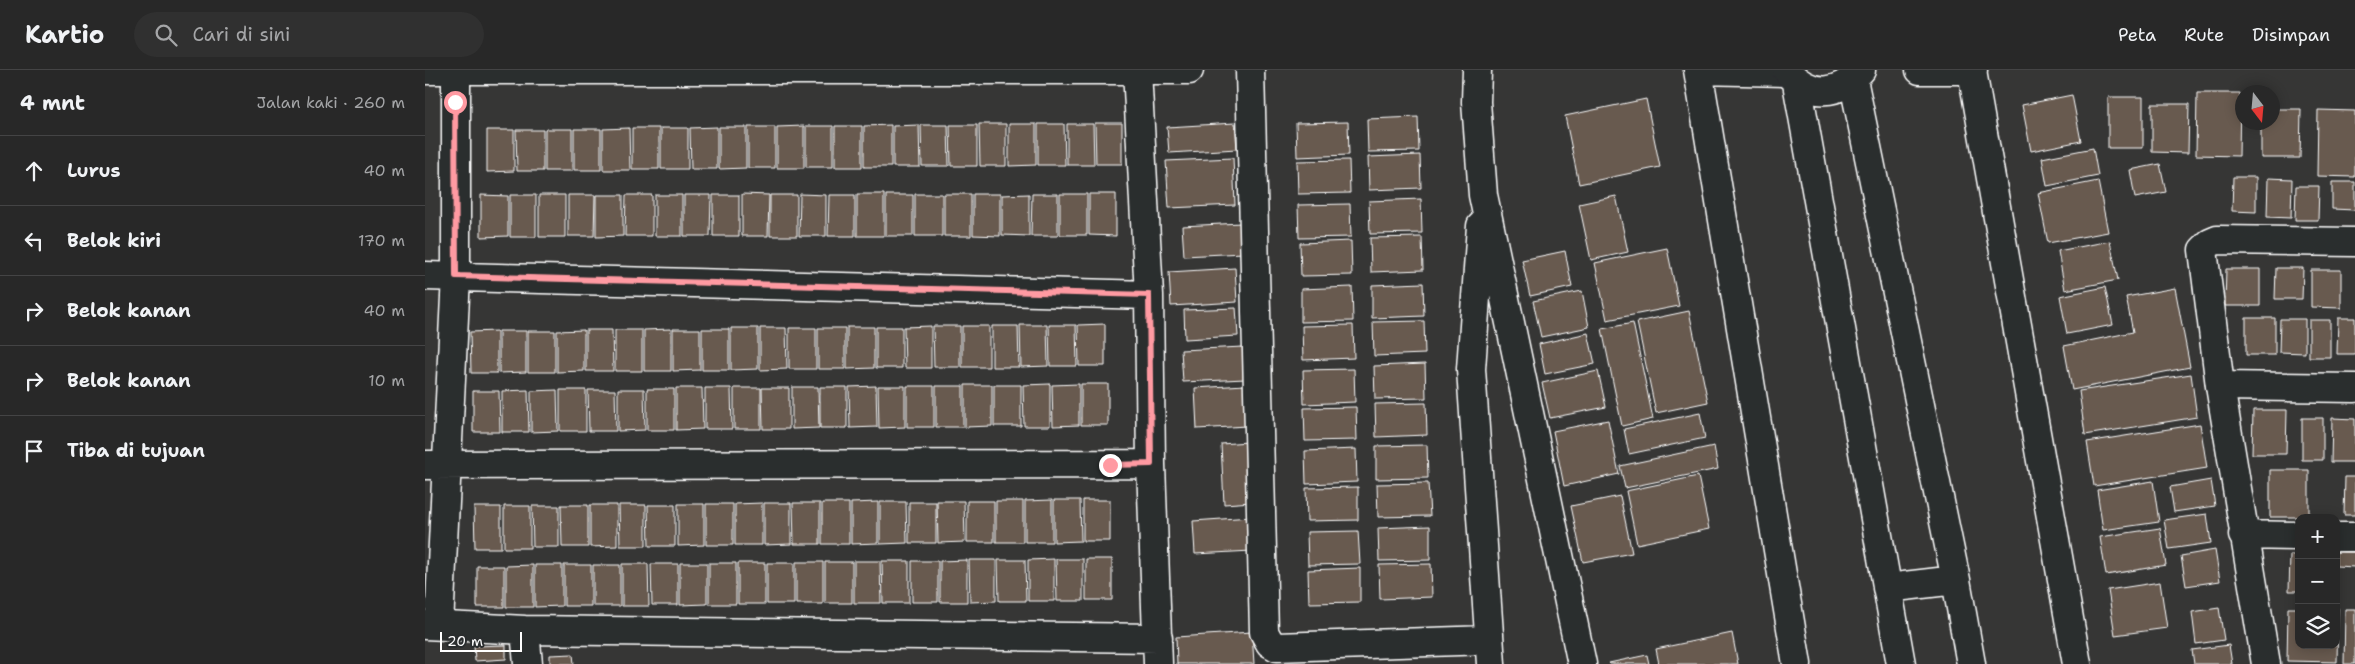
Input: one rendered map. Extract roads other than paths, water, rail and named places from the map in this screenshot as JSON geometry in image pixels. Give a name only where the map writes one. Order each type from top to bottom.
[{"type":"street","points":[[425,70],[1189,70]]},
{"type":"street","points":[[456,70],[456,276],[436,465],[432,625],[525,630],[1158,651],[1151,464],[1149,295],[1137,70]]},
{"type":"street","points":[[1250,70],[1264,632],[1270,643],[1277,647],[1490,652],[1471,368],[1483,195]]},
{"type":"street","points":[[1477,70],[1476,102],[1483,195],[1582,664]]},
{"type":"street","points":[[1797,664],[1699,70],[1790,75],[1811,89],[1826,91],[1841,88],[1857,75],[1971,664]]},
{"type":"street","points":[[1920,70],[1972,70],[2077,664]]},
{"type":"street","points":[[1790,75],[1901,664]]},
{"type":"street","points":[[2266,664],[2243,535],[2220,386],[2203,250],[2210,243],[2226,240],[2355,242]]},
{"type":"street","points":[[425,276],[1149,295]]},
{"type":"street","points":[[2220,386],[2355,388]]},
{"type":"street","points":[[436,465],[1151,464]]},
{"type":"street","points":[[2243,535],[2295,536]]},
{"type":"street","points":[[2340,537],[2355,537]]},
{"type":"street","points":[[1887,588],[1956,580]]},
{"type":"street","points":[[525,630],[528,664]]}]
